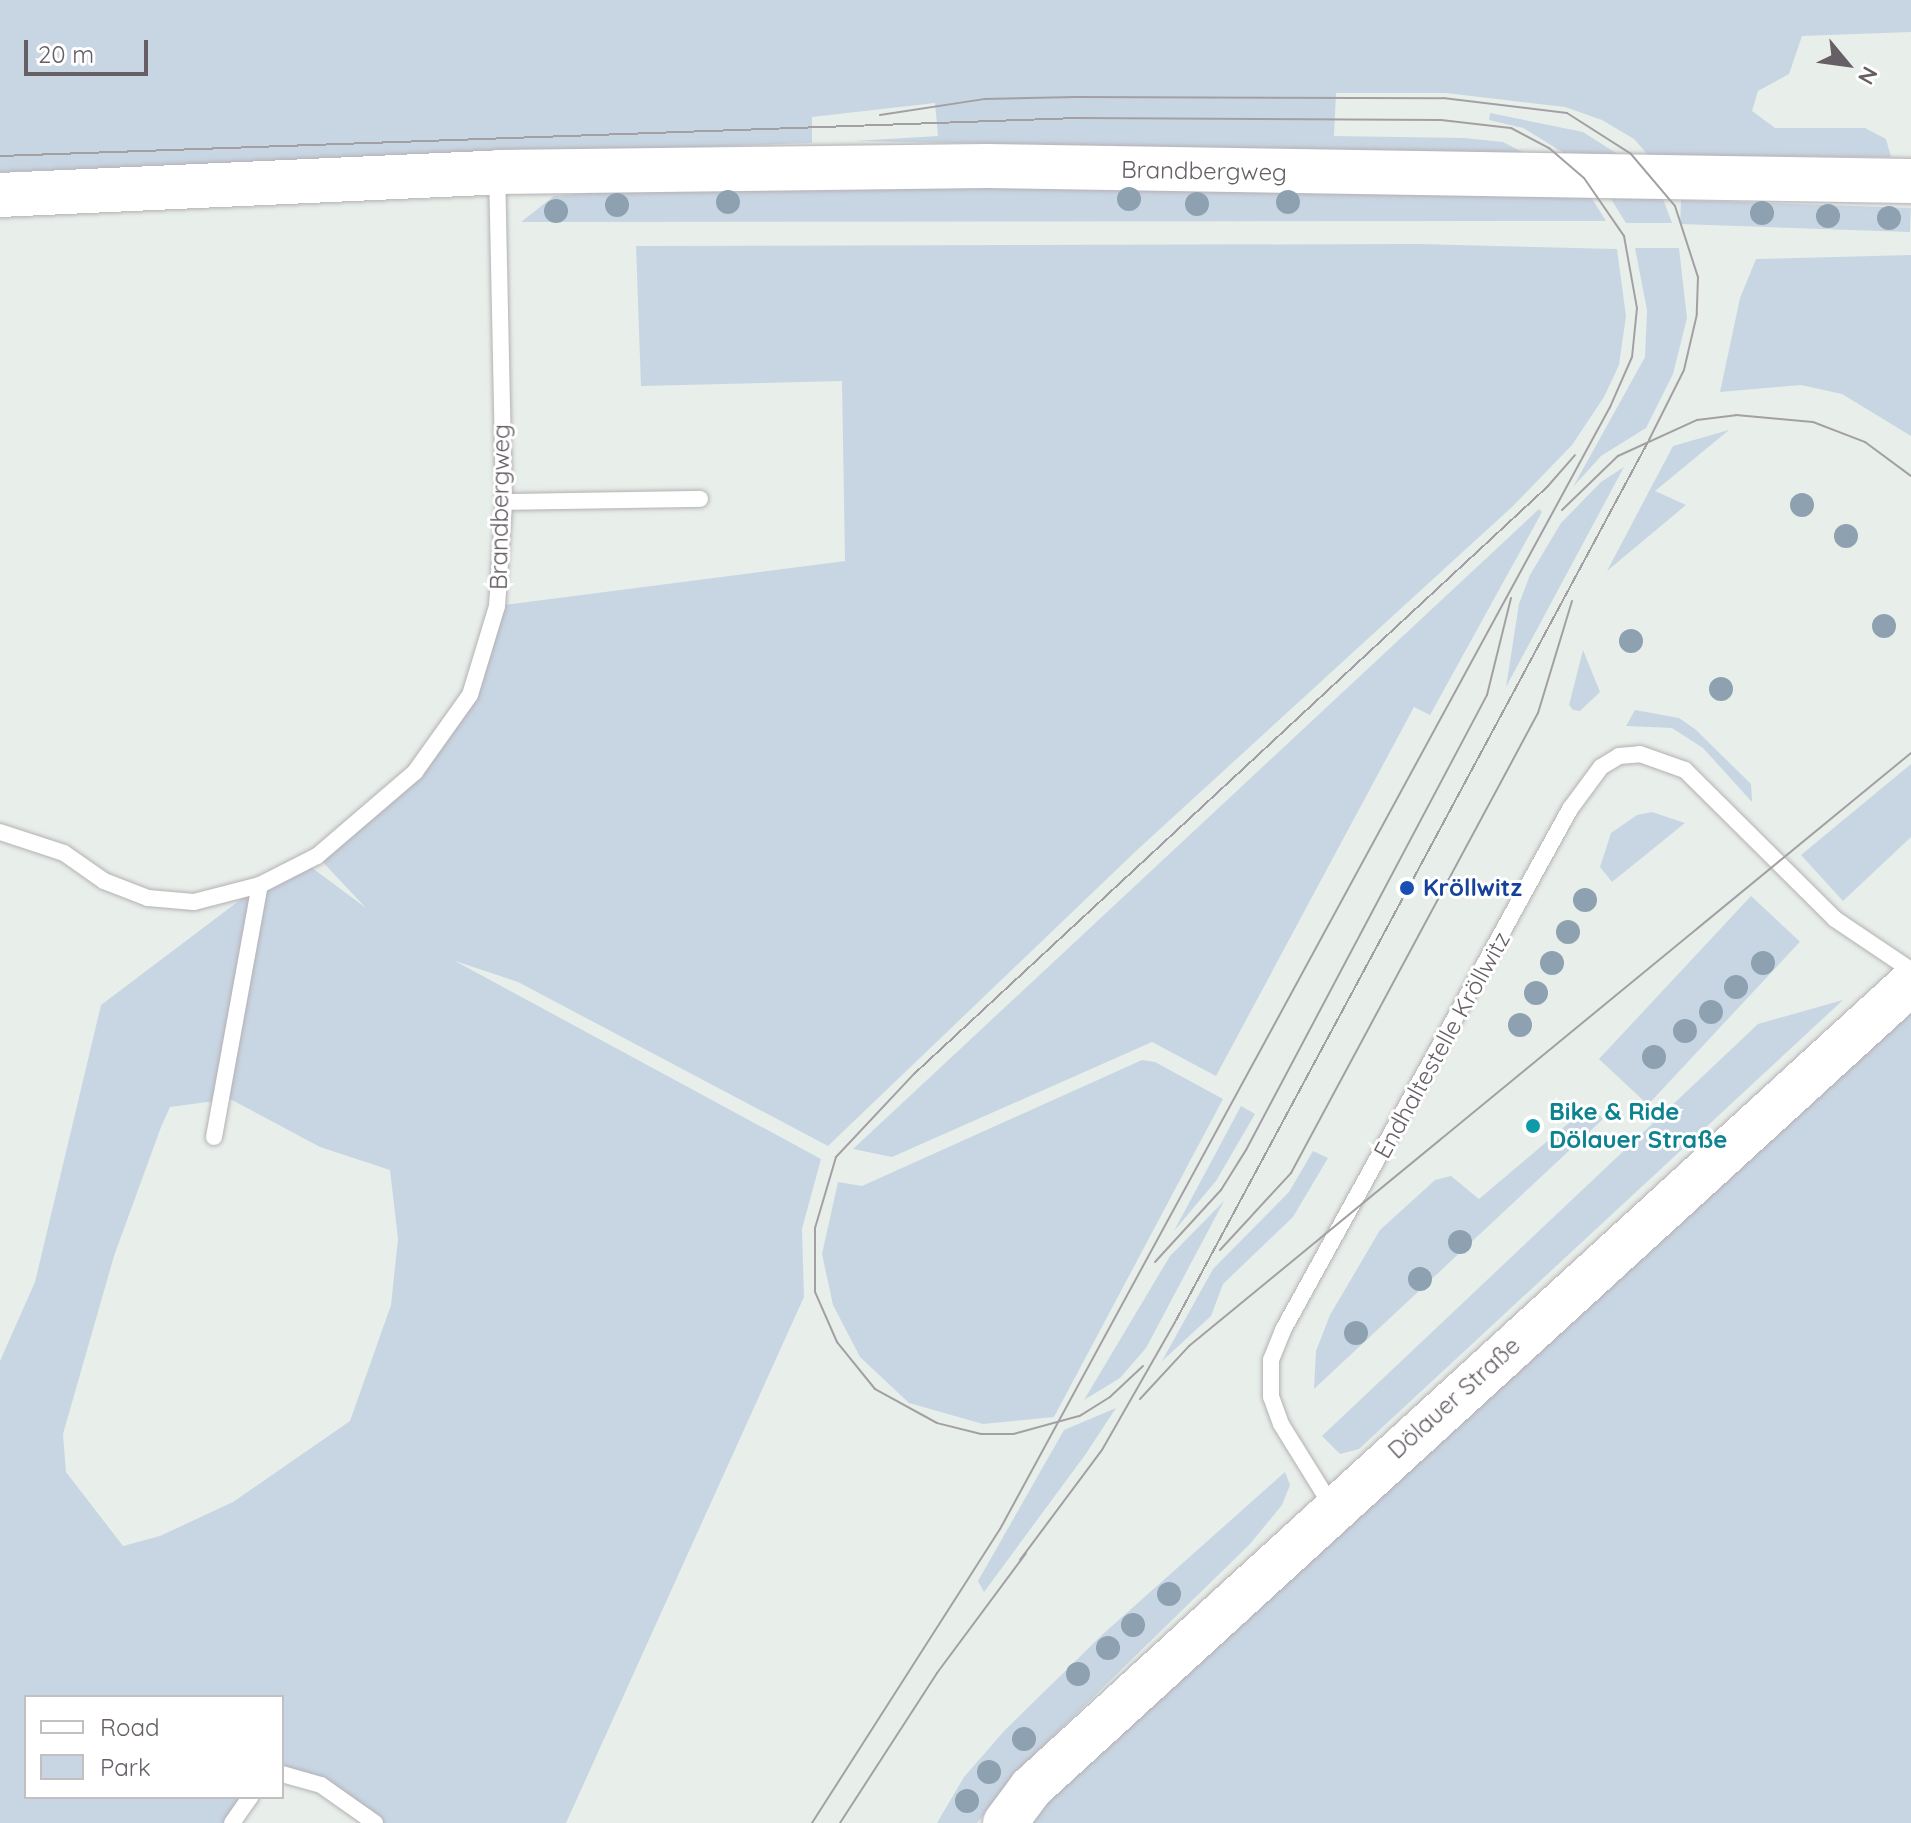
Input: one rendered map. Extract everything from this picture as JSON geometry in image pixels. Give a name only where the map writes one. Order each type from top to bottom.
[{"type":"main road","name":"Brandbergweg","points":[[0,195],[497,172],[987,166],[1911,181]]},
{"type":"main road","name":"Dölauer Straße","points":[[1005,1823],[1031,1788],[1333,1508],[1911,983]]},
{"type":"lane","name":"Brandbergweg","points":[[0,832],[64,853],[104,881],[148,898],[194,902],[260,885],[317,856],[415,772],[470,695],[497,606],[504,502],[497,172]]},
{"type":"lane","points":[[504,502],[700,499]]},
{"type":"lane","name":"Endhaltestelle Kröllwitz","points":[[1333,1508],[1281,1424],[1271,1397],[1271,1360],[1344,1218],[1594,773],[1619,756],[1640,754],[1685,770],[1835,919],[1911,970]]},
{"type":"lane","points":[[214,1137],[260,885]]},
{"type":"lane","points":[[284,1775],[321,1785],[375,1823]]},
{"type":"lane","points":[[232,1823],[249,1799]]},
{"type":"green space","points":[[0,0],[1911,0],[1911,32],[1802,36],[1789,74],[1758,91],[1752,111],[1775,128],[1865,128],[1886,139],[1891,157],[1649,156],[1634,139],[1602,120],[1565,107],[1446,93],[1336,93],[1334,136],[1464,138],[1503,142],[1526,154],[855,141],[938,136],[935,103],[812,117],[812,143],[0,172]]},
{"type":"green space","points":[[1490,113],[1583,132],[1619,155],[1564,153],[1523,128],[1489,120]]},
{"type":"green space","points":[[1060,188],[1591,197],[1606,221],[521,222],[554,196],[640,189]]},
{"type":"green space","points":[[1611,199],[1663,199],[1672,223],[1626,223]]},
{"type":"green space","points":[[1681,200],[1911,208],[1910,232],[1680,224]]},
{"type":"green space","points":[[1418,244],[1617,249],[1626,316],[1619,365],[1604,397],[1572,445],[1513,506],[1136,851],[828,1146],[518,982],[455,961],[821,1159],[802,1229],[804,1297],[566,1823],[375,1823],[321,1785],[284,1775],[284,1695],[24,1695],[24,1799],[249,1799],[232,1823],[0,1823],[0,1361],[35,1282],[101,1005],[260,885],[311,867],[366,908],[317,856],[415,772],[470,695],[497,606],[845,561],[842,381],[641,386],[636,246]],"holes":[[[230,1099],[320,1147],[390,1170],[398,1239],[391,1305],[350,1421],[233,1502],[160,1536],[123,1546],[66,1472],[63,1434],[114,1256],[170,1107]]]},
{"type":"green space","points":[[1635,248],[1679,248],[1687,318],[1673,374],[1646,428],[1601,456],[1573,487],[1645,357],[1647,310]]},
{"type":"green space","points":[[1911,255],[1911,436],[1842,394],[1801,385],[1720,392],[1740,298],[1756,259]]},
{"type":"green space","points":[[1729,430],[1655,491],[1686,505],[1607,571],[1673,446]]},
{"type":"green space","points":[[1624,467],[1506,687],[1519,604],[1530,575],[1561,523],[1601,482]]},
{"type":"green space","points":[[1539,509],[1542,512],[1430,715],[1414,707],[1216,1076],[1152,1042],[892,1157],[853,1149]]},
{"type":"green space","points":[[1583,650],[1600,692],[1580,711],[1573,710],[1569,705]]},
{"type":"green space","points":[[1635,710],[1679,718],[1695,729],[1751,784],[1752,802],[1703,748],[1672,728],[1626,726]]},
{"type":"green space","points":[[1911,764],[1911,837],[1843,901],[1801,855]]},
{"type":"green space","points":[[1652,812],[1685,823],[1612,882],[1600,867],[1611,833],[1637,815]]},
{"type":"green space","points":[[1751,896],[1800,942],[1648,1105],[1599,1059]]},
{"type":"green space","points":[[1911,983],[1911,1823],[1005,1823]]},
{"type":"green space","points":[[1843,1000],[1359,1449],[1340,1454],[1322,1436],[1758,1024]]},
{"type":"green space","points":[[1142,1060],[1155,1062],[1223,1099],[1054,1417],[983,1424],[909,1403],[860,1357],[833,1305],[822,1254],[838,1182],[862,1186]]},
{"type":"green space","points":[[1590,1105],[1603,1119],[1314,1389],[1316,1351],[1330,1315],[1380,1230],[1435,1180],[1451,1176],[1479,1199]]},
{"type":"green space","points":[[1241,1106],[1255,1114],[1216,1181],[1174,1231]]},
{"type":"green space","points":[[1313,1151],[1328,1158],[1293,1217],[1223,1284],[1211,1316],[1162,1361],[1213,1269],[1289,1192]]},
{"type":"green space","points":[[1224,1201],[1146,1348],[1120,1378],[1084,1400],[1170,1256]]},
{"type":"green space","points":[[1116,1408],[984,1592],[978,1581],[1064,1430]]},
{"type":"green space","points":[[1285,1472],[1290,1485],[1282,1505],[1250,1544],[1038,1751],[977,1823],[937,1823],[964,1777],[1005,1730],[1103,1634]]},
{"type":"tram line","points":[[880,115],[984,99],[1076,97],[1443,98],[1567,113],[1631,154],[1675,206],[1698,277],[1697,314],[1684,370],[1649,440],[1175,1322],[1102,1450],[1020,1560]]},
{"type":"tram line","points":[[0,156],[1077,118],[1441,120],[1511,128],[1549,148],[1584,178],[1624,236],[1637,308],[1632,357],[1610,407],[1000,1529],[812,1823]]},
{"type":"tram line","points":[[1562,510],[1618,456],[1697,420],[1736,415],[1813,422],[1865,442],[1911,476]]},
{"type":"tram line","points":[[1143,1366],[1110,1397],[1079,1416],[1013,1434],[981,1434],[937,1423],[875,1389],[837,1342],[815,1292],[815,1228],[836,1157],[914,1074],[1548,486],[1575,455]]},
{"type":"tram line","points":[[1155,1262],[1221,1190],[1246,1150],[1487,695],[1511,598]]},
{"type":"tram line","points":[[1220,1250],[1291,1173],[1538,713],[1572,601]]},
{"type":"tram line","points":[[1140,1399],[1189,1346],[1911,753]]},
{"type":"tram line","points":[[840,1823],[937,1673],[1026,1553]]},
{"type":"place","name":"Kröllwitz","points":[[1407,888]]},
{"type":"place","name":"Bike & Ride Dölauer Straße","points":[[1533,1126]]}]
